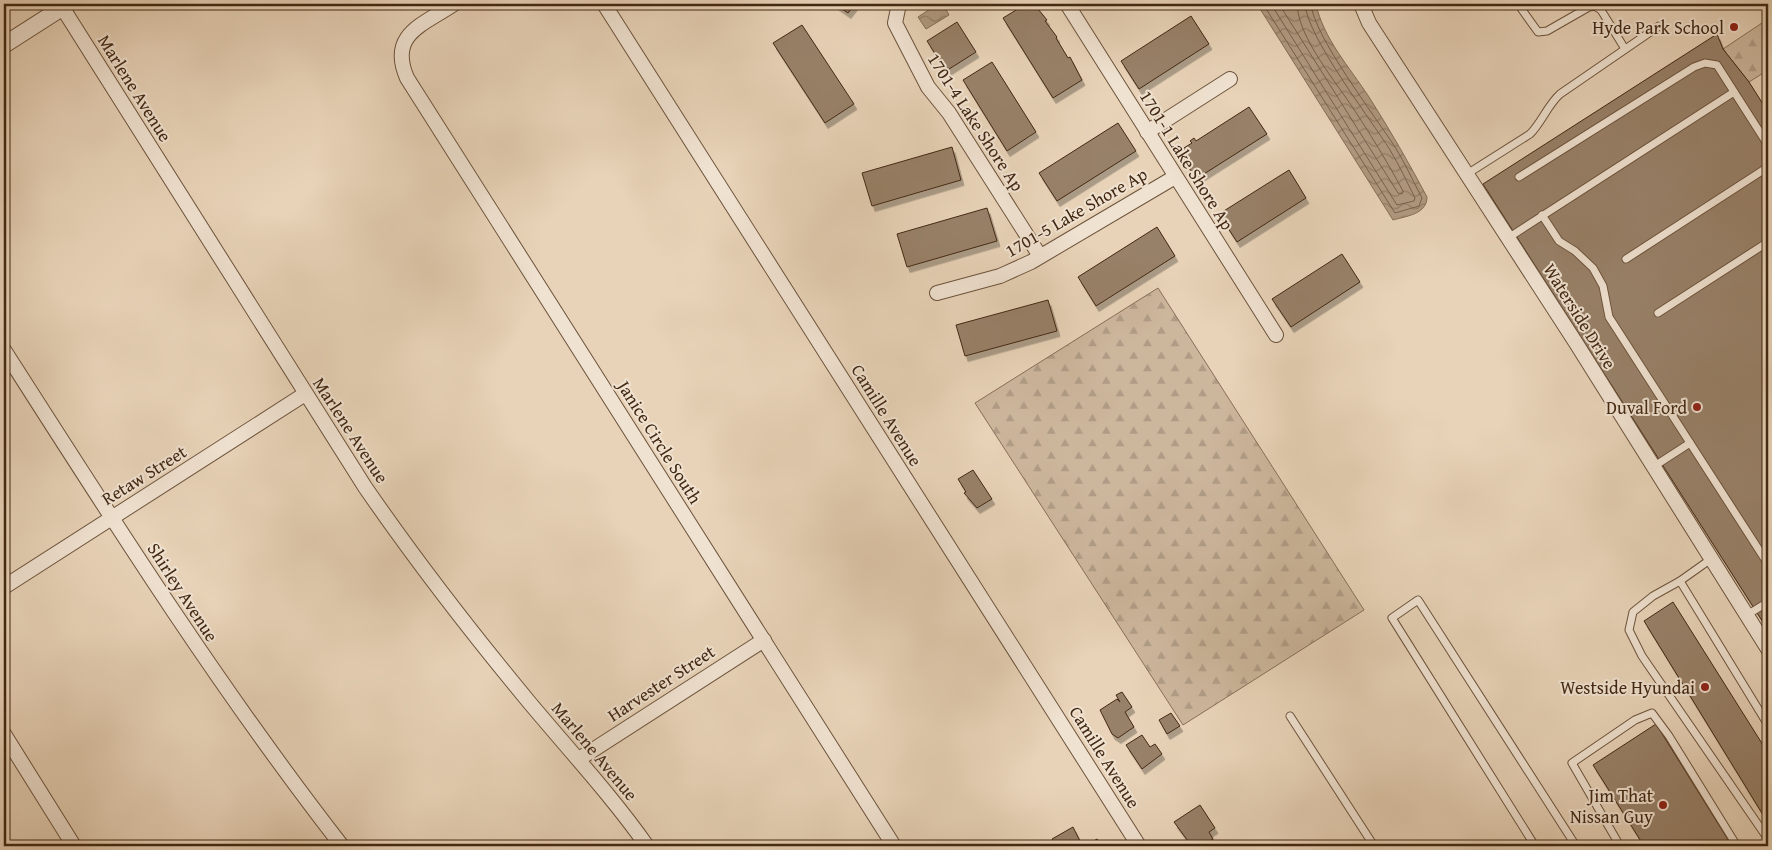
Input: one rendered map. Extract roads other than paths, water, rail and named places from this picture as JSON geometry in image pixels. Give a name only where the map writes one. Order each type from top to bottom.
[{"type":"street","name":"Janice Circle South","points":[[454,4],[412,32],[402,43],[400,55],[407,78],[894,846]]},
{"type":"street","name":"Camille Avenue","points":[[604,4],[1139,846]]},
{"type":"street","name":"1701-4 Lake Shore Ap","points":[[899,4],[895,23],[928,87],[949,113],[1040,256]]},
{"type":"street","name":"1701-1 Lake Shore Ap","points":[[1067,4],[1276,335]]},
{"type":"street","name":"Waterside Drive","points":[[1361,4],[1369,23],[1712,558],[1768,649]]},
{"type":"street","points":[[4,45],[65,6]]},
{"type":"street","name":"Marlene Avenue","points":[[65,6],[305,394],[405,544],[530,704],[579,759],[647,846]]},
{"type":"street","points":[[1147,132],[1230,78]]},
{"type":"street","name":"1701-5 Lake Shore Ap","points":[[937,293],[1000,276],[1040,256],[1175,176]]},
{"type":"street","name":"Shirley Avenue","points":[[4,350],[207,664],[288,776],[342,846]]},
{"type":"street","name":"Retaw Street","points":[[4,587],[305,394]]},
{"type":"street","name":"Harvester Street","points":[[579,759],[764,640]]},
{"type":"street","points":[[4,734],[74,846]]},
{"type":"lane","points":[[1518,4],[1538,32],[1547,31],[1589,7],[1595,6],[1601,10],[1625,48]]},
{"type":"lane","points":[[1467,174],[1530,134],[1539,125],[1549,104],[1560,94],[1659,26]]},
{"type":"lane","points":[[1519,177],[1694,67],[1705,63],[1717,66],[1768,146]]},
{"type":"lane","points":[[1508,238],[1734,92]]},
{"type":"lane","points":[[1626,259],[1768,167]]},
{"type":"lane","points":[[1542,215],[1559,241],[1575,251],[1593,268],[1603,286],[1609,317],[1768,564]]},
{"type":"lane","points":[[1658,313],[1768,242]]},
{"type":"lane","points":[[1653,467],[1690,443]]},
{"type":"lane","points":[[1712,558],[1680,581],[1653,596],[1633,612],[1629,630],[1642,656],[1768,839]]},
{"type":"lane","points":[[1680,581],[1768,725]]},
{"type":"lane","points":[[1535,846],[1392,618],[1418,600],[1576,846]]},
{"type":"lane","points":[[1747,616],[1768,602]]},
{"type":"lane","points":[[1620,846],[1572,763],[1635,720],[1652,713],[1670,736],[1738,846]]},
{"type":"lane","points":[[1290,716],[1374,846]]},
{"type":"water","points":[[938,4],[943,4],[949,15],[926,29],[918,17]]},
{"type":"water","points":[[1257,4],[1316,4],[1331,41],[1377,109],[1427,197],[1424,207],[1420,211],[1393,220]]},
{"type":"place","name":"Hyde Park School","points":[[1734,27]]},
{"type":"place","name":"Duval Ford","points":[[1697,407]]},
{"type":"place","name":"Westside Hyundai","points":[[1705,687]]},
{"type":"place","name":"Jim That Nissan Guy","points":[[1663,805]]}]
